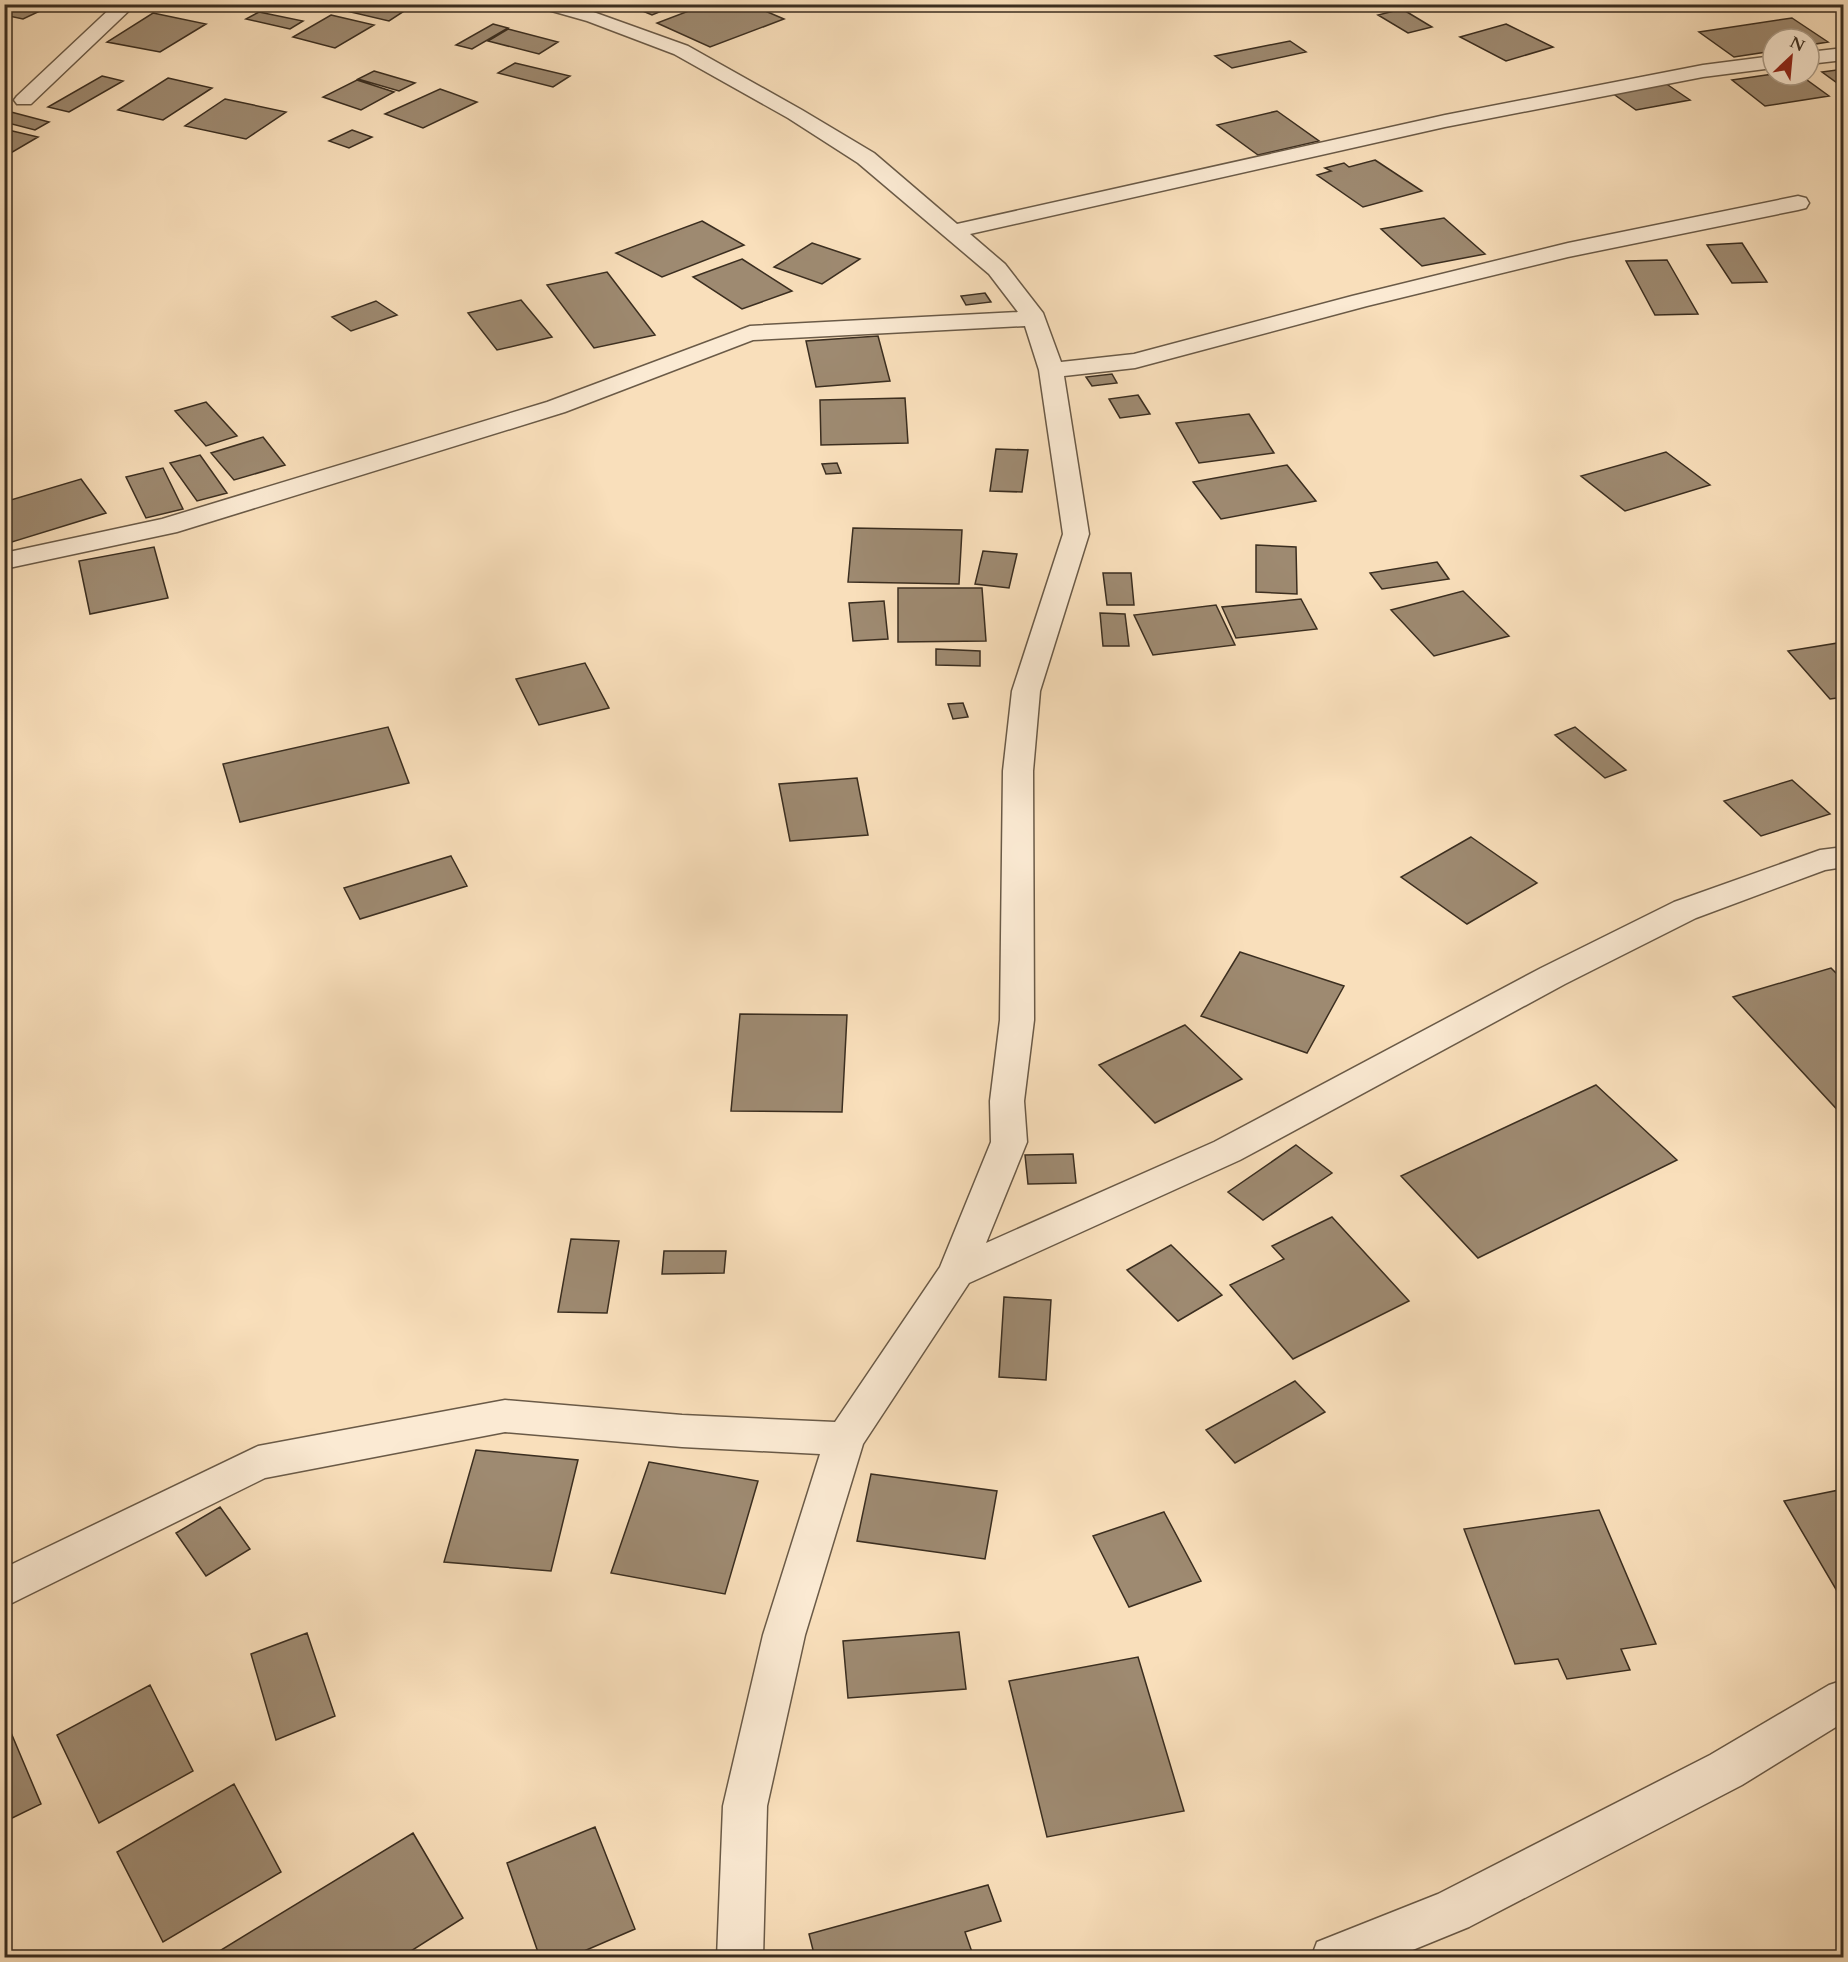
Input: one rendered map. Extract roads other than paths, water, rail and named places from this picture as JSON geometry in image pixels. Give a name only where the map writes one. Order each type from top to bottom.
[{"type":"street","points":[[24,100],[128,4]]},
{"type":"street","points":[[548,4],[594,17],[681,50],[785,108],[866,158],[997,269],[1035,318],[1052,370],[1076,534],[1026,691],[1018,771],[1017,1020],[1007,1101],[1009,1142],[956,1273],[844,1439],[784,1635],[745,1806],[740,1958]]},
{"type":"street","points":[[1821,57],[1844,54]]},
{"type":"street","points":[[954,231],[1445,121],[1703,71],[1761,64]]},
{"type":"street","points":[[1052,370],[1135,361],[1360,301],[1568,250],[1798,203]]},
{"type":"street","points":[[4,561],[168,526],[202,516],[556,407],[750,333],[1035,318]]},
{"type":"street","points":[[956,1273],[1227,1151],[1553,976],[1685,910],[1820,860],[1844,857]]},
{"type":"street","points":[[4,1589],[39,1569],[258,1463],[505,1416],[682,1431],[844,1439]]},
{"type":"street","points":[[1334,1958],[1453,1911],[1726,1770],[1844,1699]]}]
